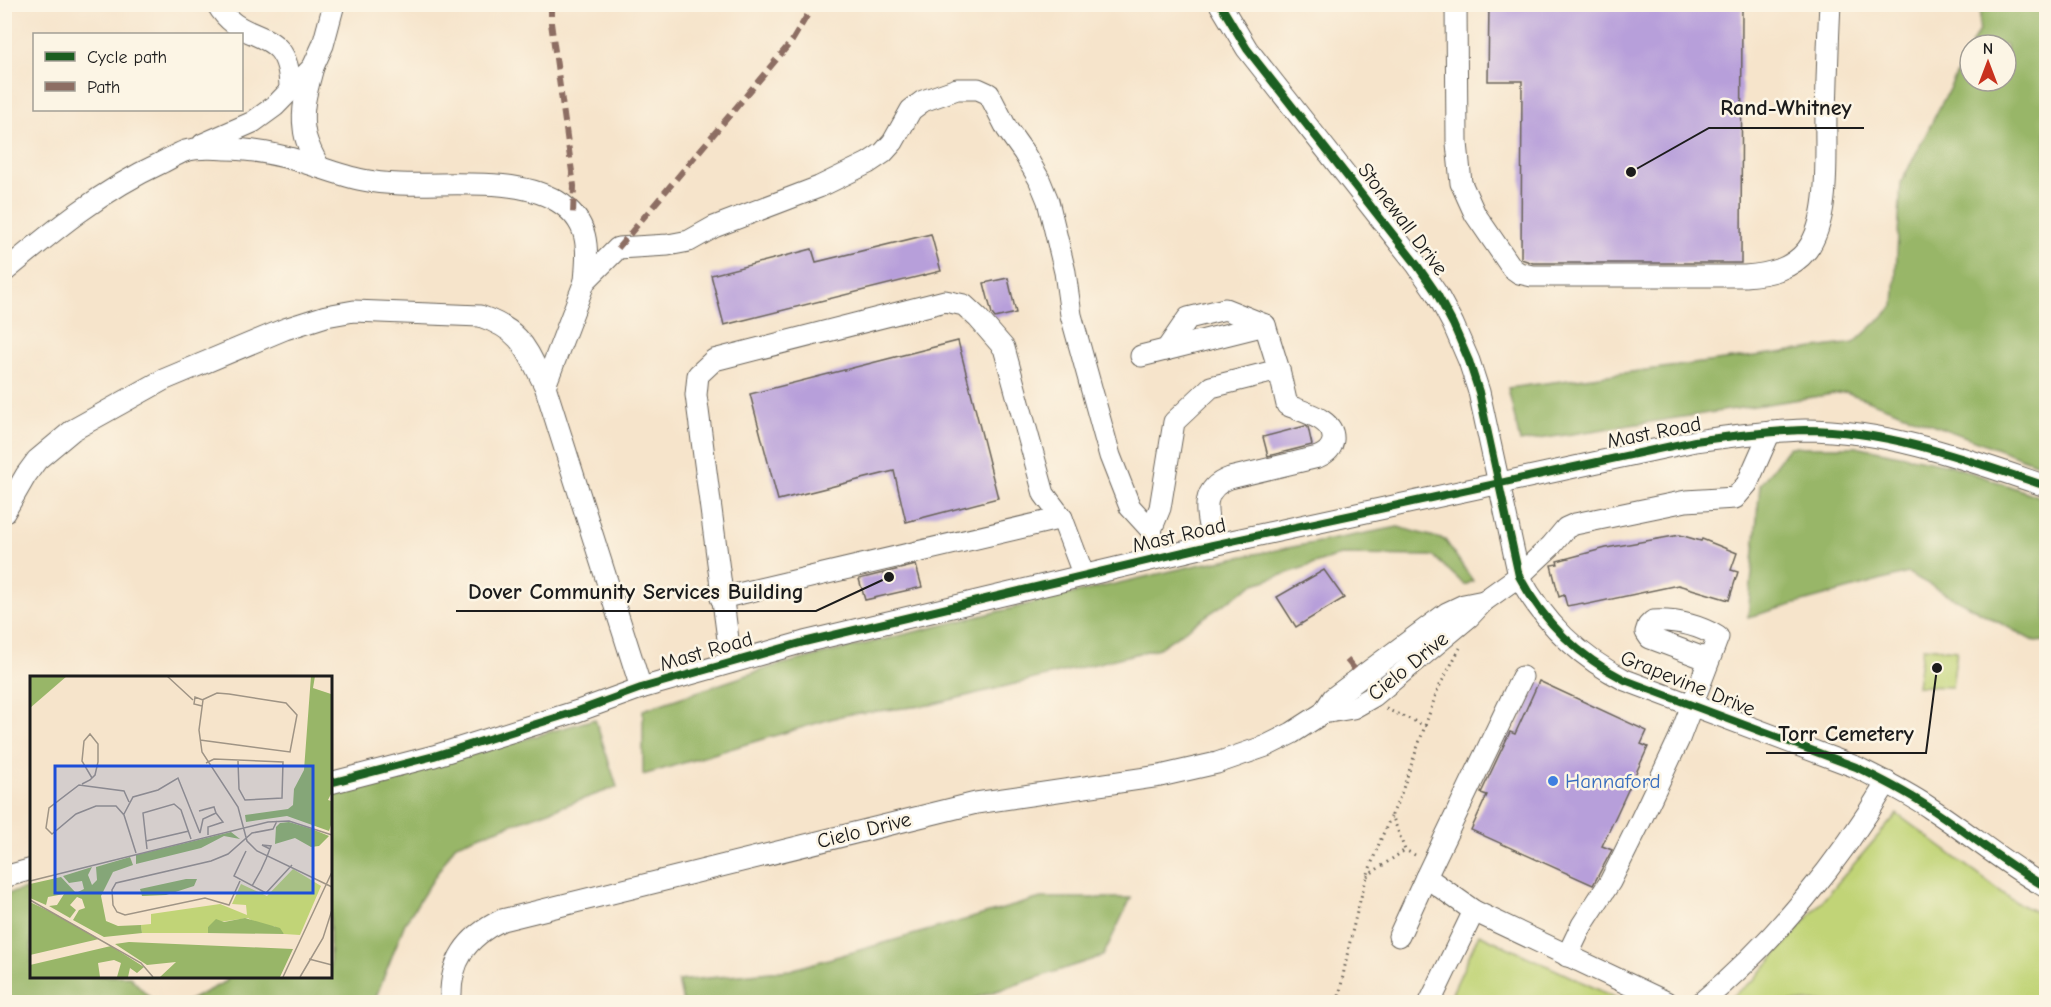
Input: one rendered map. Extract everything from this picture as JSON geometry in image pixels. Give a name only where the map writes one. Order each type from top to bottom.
[{"type":"street","points":[[217,4],[230,22],[259,35],[282,52],[288,63],[290,90]]},
{"type":"street","points":[[319,167],[308,145],[303,128],[304,108],[334,4]]},
{"type":"street","name":"Stonewall Drive","points":[[1220,4],[1248,49],[1437,294],[1469,361],[1479,392],[1500,484]]},
{"type":"street","points":[[1456,4],[1456,142],[1461,183],[1475,214],[1512,268],[1519,273],[1532,276],[1745,276],[1770,274],[1798,260],[1808,249],[1817,233],[1824,194],[1830,4]]},
{"type":"street","points":[[4,272],[94,200],[140,172],[253,122],[275,106],[314,67]]},
{"type":"street","points":[[585,281],[618,248],[668,245],[689,241],[714,227],[819,187],[858,168],[883,153],[893,142],[911,110],[923,101],[957,89],[978,89],[989,94],[1007,129],[1039,179],[1048,201],[1065,272],[1071,315],[1110,456],[1130,507],[1151,530],[1158,558]]},
{"type":"street","points":[[186,151],[213,148],[246,150],[284,157],[363,180],[387,183],[480,184],[518,189],[544,195],[559,202],[584,231],[588,248],[585,281],[545,387]]},
{"type":"street","points":[[731,662],[696,395],[698,375],[714,360],[945,301],[964,305],[1004,348],[1044,494],[1062,518],[1084,576]]},
{"type":"street","points":[[1141,356],[1166,350],[1188,318],[1225,309],[1265,325],[1287,405],[1326,423],[1332,432],[1332,445],[1318,457],[1230,478],[1217,485],[1208,496],[1206,508],[1213,545]]},
{"type":"street","points":[[4,513],[37,460],[73,430],[163,380],[285,329],[326,316],[354,312],[480,316],[500,323],[515,334],[527,350],[545,387],[641,688]]},
{"type":"street","points":[[1151,530],[1160,508],[1174,422],[1211,387],[1279,370]]},
{"type":"street","name":"Mast Road","points":[[332,782],[434,756],[578,711],[641,688],[804,642],[1213,545],[1500,484],[1660,447],[1770,432],[1807,430],[1863,434],[1938,451],[2046,486]]},
{"type":"street","name":"Cielo Drive","points":[[451,1002],[451,982],[455,966],[463,950],[486,927],[502,920],[966,805],[1160,776],[1217,763],[1266,746],[1292,734],[1323,713],[1333,699],[1447,613],[1464,604],[1484,601],[1520,576],[1566,528],[1575,524],[1686,501],[1735,498],[1747,484],[1770,432]]},
{"type":"street","name":"Grapevine Drive","points":[[1500,484],[1520,576],[1529,594],[1563,637],[1594,663],[1625,680],[1856,767],[1887,782],[1924,804],[2001,860],[2046,887]]},
{"type":"street","points":[[721,598],[1062,518]]},
{"type":"street","points":[[1566,956],[1582,925],[1618,867],[1693,705],[1709,660]]},
{"type":"street","points":[[1400,936],[1522,677]]},
{"type":"street","points":[[1702,1002],[1730,980],[1807,894],[1862,824],[1887,782]]},
{"type":"street","points":[[4,877],[30,870]]},
{"type":"street","points":[[1426,877],[1474,911],[1666,1002]]},
{"type":"street","points":[[1430,1002],[1474,911]]},
{"type":"path","points":[[1338,1002],[1350,936],[1376,847],[1392,815],[1438,689],[1461,645]]},
{"type":"path","points":[[1383,706],[1426,726]]},
{"type":"path","points":[[1392,815],[1405,850],[1414,855]]},
{"type":"path","points":[[1366,877],[1405,850]]},
{"type":"green space","points":[[1981,5],[2046,5],[2046,467],[1846,392],[1520,442],[1508,388],[1854,343],[1894,306],[1901,183],[1958,71],[1958,93],[2018,93],[2018,33],[1977,33]]},
{"type":"green space","points":[[1789,447],[1860,447],[1950,465],[2046,499],[2046,641],[2035,642],[1908,573],[1748,617],[1760,485]]},
{"type":"green space","points":[[1398,527],[1445,540],[1473,581],[1465,585],[1433,556],[1341,555],[1252,585],[1159,648],[930,705],[844,715],[643,775],[643,710],[771,667],[1197,565]]},
{"type":"green space","points":[[1923,647],[1957,650],[1952,687],[1917,686]]},
{"type":"green space","points":[[595,719],[617,787],[456,844],[405,923],[374,1002],[186,1002],[227,981],[226,977],[332,977],[332,794]]},
{"type":"green space","points":[[1897,814],[2015,902],[2046,917],[2046,1002],[1724,1002],[1754,980]]},
{"type":"green space","points":[[30,888],[30,977],[130,977],[154,1002],[5,1002],[5,894]]},
{"type":"green space","points":[[1041,898],[1131,898],[1103,956],[963,1002],[683,1002],[678,981],[790,970]]},
{"type":"green space","points":[[1479,934],[1625,1002],[1448,1002]]},
{"type":"building","points":[[1489,4],[1742,4],[1741,263],[1533,263],[1521,259],[1522,81],[1488,81]]},
{"type":"building","points":[[931,234],[941,271],[724,325],[711,275],[812,249],[816,262]]},
{"type":"building","points":[[1008,278],[1016,313],[995,318],[984,283]]},
{"type":"building","points":[[958,341],[998,498],[906,522],[894,471],[778,500],[750,394]]},
{"type":"building","points":[[1308,427],[1312,445],[1268,456],[1263,437]]},
{"type":"building","points":[[1680,535],[1701,541],[1702,539],[1737,553],[1731,570],[1738,572],[1729,600],[1678,585],[1584,605],[1583,603],[1567,606],[1564,595],[1559,597],[1551,565],[1558,564],[1557,561],[1606,548]]},
{"type":"building","points":[[916,565],[922,587],[865,600],[859,579]]},
{"type":"building","points":[[1324,570],[1344,598],[1296,627],[1277,597]]},
{"type":"building","name":"Hannaford","points":[[1539,681],[1647,731],[1641,744],[1648,747],[1602,846],[1612,850],[1593,885],[1471,830],[1487,795],[1481,793],[1510,732],[1515,734]]},
{"type":"marked path","points":[[551,4],[551,23],[574,186],[573,215]]},
{"type":"marked path","points":[[618,248],[792,41],[814,4]]},
{"type":"marked path","points":[[1347,660],[1357,672]]},
{"type":"cycle path","points":[[1220,4],[1247,49],[1417,265],[1437,294],[1469,361],[1479,392],[1519,576],[1540,609],[1564,637],[1592,660],[1625,680],[1856,767],[1894,786],[2046,887]]},
{"type":"cycle path","points":[[332,782],[434,756],[578,711],[641,688],[804,642],[1213,545],[1695,441],[1805,430],[1836,431],[1928,448],[2046,486]]},
{"type":"place","name":"Rand-Whitney","points":[[1631,172]]},
{"type":"place","name":"Dover Community Services Building","points":[[889,577]]},
{"type":"place","name":"Torr Cemetery","points":[[1937,668]]},
{"type":"place","name":"Hannaford","points":[[1553,781]]}]
